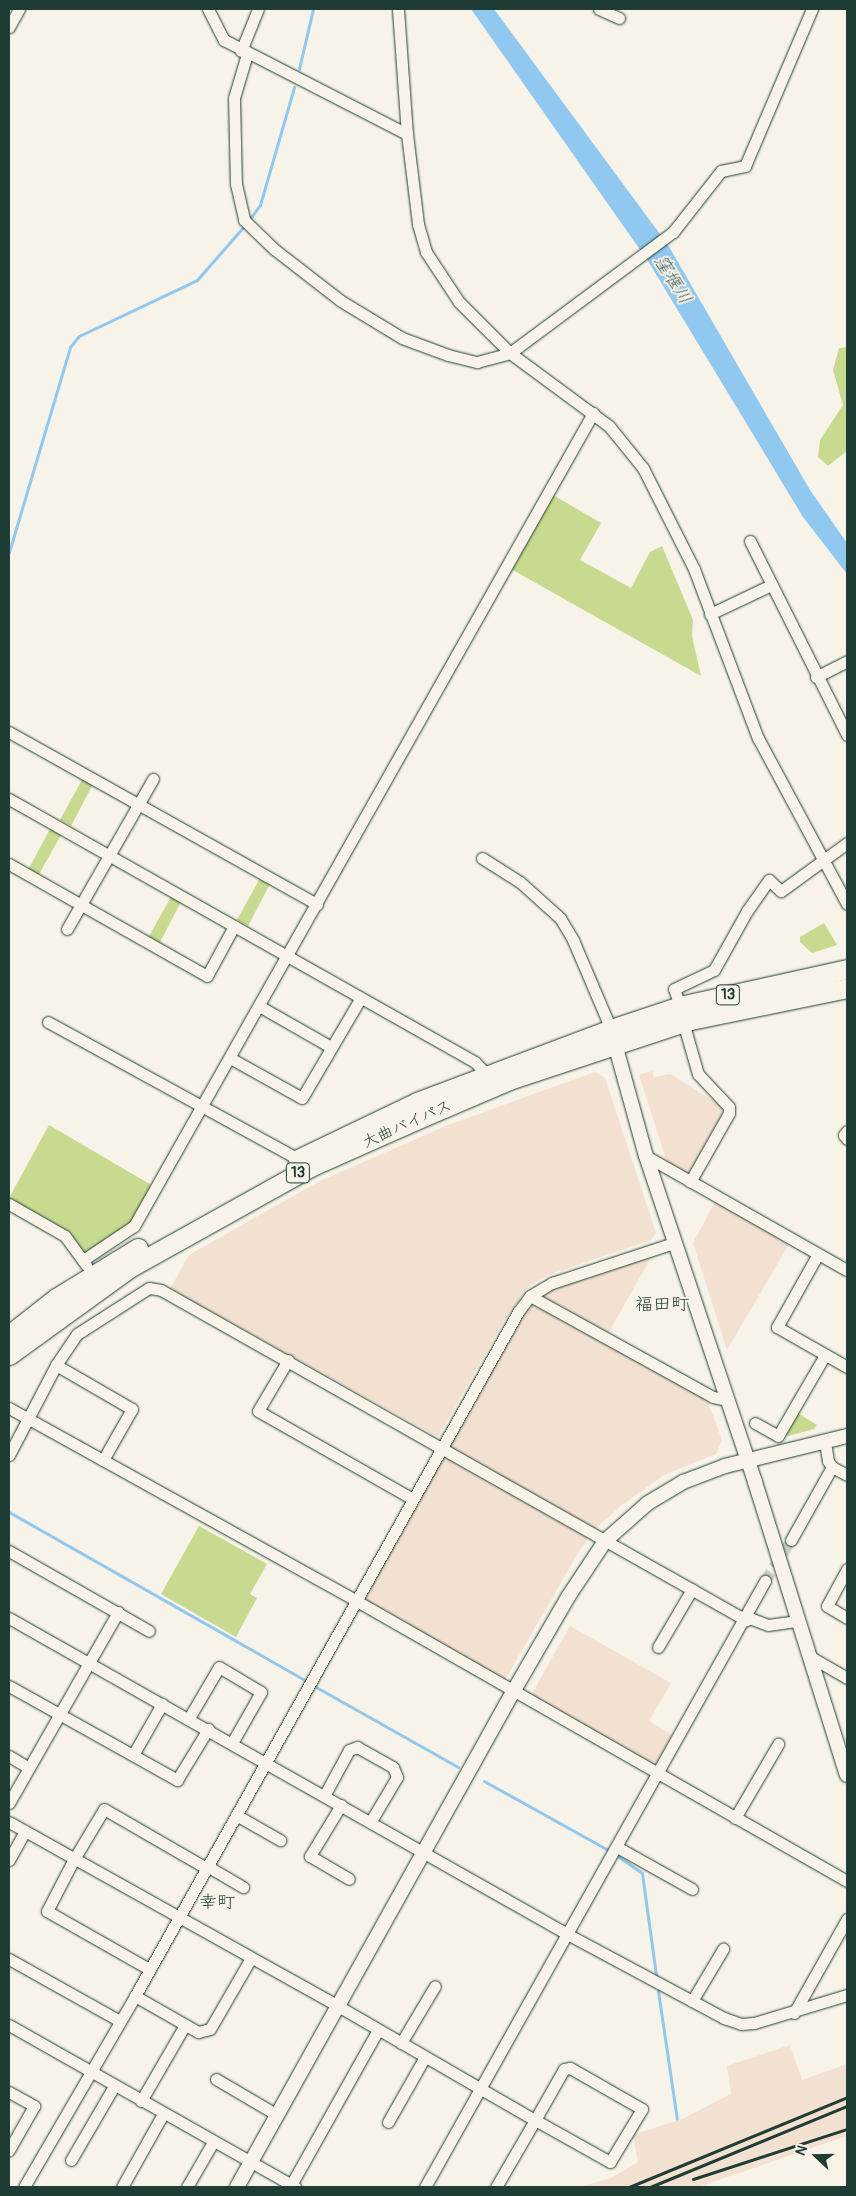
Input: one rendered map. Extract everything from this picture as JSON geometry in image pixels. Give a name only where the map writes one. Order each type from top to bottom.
[{"type":"highway","name":"大曲バイパス","points":[[9,1335],[56,1298],[93,1274],[298,1160],[417,1102],[486,1074],[682,1014],[847,969]]},
{"type":"highway","name":"大曲バイパス","points":[[682,1014],[847,988]]},
{"type":"highway","name":"大曲バイパス","points":[[9,1355],[93,1274],[129,1268],[312,1166],[613,1036]]},
{"type":"street","points":[[9,27],[19,9]]},
{"type":"street","points":[[208,9],[224,40],[244,53],[407,134]]},
{"type":"street","points":[[258,9],[244,53],[234,98],[236,184],[248,224],[341,301],[402,338],[448,355],[477,362],[510,353],[673,232],[721,171],[745,166],[812,9]]},
{"type":"street","points":[[398,9],[407,134],[418,224],[426,252],[459,302],[510,353],[593,413],[626,444],[643,468],[694,568],[758,738],[847,904]]},
{"type":"street","points":[[599,9],[619,18]]},
{"type":"street","points":[[93,1274],[134,1226],[203,1108],[258,1006],[288,956],[593,413]]},
{"type":"street","points":[[750,541],[847,736]]},
{"type":"street","points":[[710,614],[771,585]]},
{"type":"street","points":[[816,677],[847,661]]},
{"type":"street","points":[[9,732],[317,904]]},
{"type":"street","points":[[67,929],[153,779]]},
{"type":"street","points":[[9,799],[288,956],[360,999],[476,1062],[486,1074]]},
{"type":"street","points":[[690,1182],[729,1113],[729,1107],[698,1074],[674,989],[714,970],[747,911],[769,880],[781,890],[847,843]]},
{"type":"street","points":[[482,858],[520,882],[560,918],[573,940],[613,1036],[646,1156],[748,1461],[796,1621],[847,1775]]},
{"type":"street","points":[[9,864],[207,976],[234,926]]},
{"type":"street","points":[[230,1058],[302,1098],[360,999]]},
{"type":"street","points":[[258,1006],[331,1047]]},
{"type":"street","points":[[48,1022],[298,1160]]},
{"type":"street","points":[[847,1131],[844,1135],[847,1139]]},
{"type":"street","points":[[646,1156],[847,1270]]},
{"type":"street","points":[[9,1204],[65,1236],[115,1308]]},
{"type":"street","points":[[24,2187],[179,1918],[411,1498],[530,1296],[552,1283],[674,1243]]},
{"type":"street","points":[[818,1254],[777,1327],[847,1367]]},
{"type":"street","points":[[9,1455],[56,1366],[77,1334],[149,1288],[161,1290],[288,1360],[605,1541],[747,1618],[768,1626],[796,1621]]},
{"type":"street","points":[[530,1296],[713,1397],[727,1400]]},
{"type":"street","points":[[755,1423],[778,1436],[825,1355]]},
{"type":"street","points":[[288,1360],[258,1411],[411,1498]]},
{"type":"street","points":[[56,1366],[132,1409],[104,1460]]},
{"type":"street","points":[[9,1408],[356,1600],[658,1775],[847,1881]]},
{"type":"street","points":[[237,2187],[513,1692],[605,1541],[648,1502],[677,1485],[748,1461],[847,1436]]},
{"type":"street","points":[[824,1442],[828,1461],[832,1466],[847,1475]]},
{"type":"street","points":[[791,1540],[832,1466]]},
{"type":"street","points":[[9,1551],[149,1630]]},
{"type":"street","points":[[847,1569],[826,1606],[847,1618]]},
{"type":"street","points":[[425,2187],[747,1618],[765,1581]]},
{"type":"street","points":[[658,1648],[692,1589]]},
{"type":"street","points":[[9,1803],[118,1612]]},
{"type":"street","points":[[9,1618],[371,1821],[569,1935],[692,2001],[740,2024],[794,2013],[847,1995]]},
{"type":"street","points":[[808,1656],[847,1678]]},
{"type":"street","points":[[189,1718],[218,1667],[261,1692],[232,1743]]},
{"type":"street","points":[[9,1686],[177,1780],[208,1729]]},
{"type":"street","points":[[133,1755],[162,1704]]},
{"type":"street","points":[[735,1818],[778,1744]]},
{"type":"street","points":[[324,1796],[349,1750],[357,1747],[393,1767],[397,1777],[371,1821]]},
{"type":"street","points":[[9,1756],[29,1768]]},
{"type":"street","points":[[341,1805],[310,1856],[349,1879]]},
{"type":"street","points":[[148,1969],[47,1910],[74,1859],[104,1809],[243,1887]]},
{"type":"street","points":[[236,1815],[280,1840]]},
{"type":"street","points":[[9,1822],[338,2006],[378,2030],[535,2120],[610,2162],[642,2109],[570,2068],[564,2069],[535,2120],[496,2187]]},
{"type":"street","points":[[9,1860],[25,1832]]},
{"type":"street","points":[[617,1847],[692,1889]]},
{"type":"street","points":[[794,2013],[847,1918]]},
{"type":"street","points":[[692,2001],[723,1949]]},
{"type":"street","points":[[135,1996],[198,2032],[210,2029],[251,1958]]},
{"type":"street","points":[[9,1959],[120,2021]]},
{"type":"street","points":[[401,2043],[435,1986]]},
{"type":"street","points":[[141,2102],[185,2025]]},
{"type":"street","points":[[10,2029],[91,2071],[141,2102],[293,2186],[378,2030]]},
{"type":"street","points":[[388,2122],[426,2057]]},
{"type":"street","points":[[216,2079],[277,2115]]},
{"type":"street","points":[[72,2160],[114,2086]]},
{"type":"street","points":[[9,2092],[34,2106],[9,2150]]},
{"type":"street","points":[[122,2187],[163,2114]]},
{"type":"street","points":[[187,2187],[213,2142]]},
{"type":"shaded area","points":[[652,1071],[654,1077],[670,1074],[722,1106],[722,1114],[690,1175],[667,1162],[639,1075]]},
{"type":"shaded area","points":[[595,1072],[605,1078],[656,1233],[651,1240],[548,1275],[528,1287],[502,1325],[438,1437],[170,1289],[189,1255],[318,1182],[448,1125]]},
{"type":"shaded area","points":[[715,1202],[789,1244],[727,1350],[693,1243]]},
{"type":"shaded area","points":[[653,1254],[604,1341],[706,1397],[722,1440],[716,1454],[664,1475],[622,1505],[595,1529],[578,1553],[505,1680],[363,1599],[532,1301],[547,1291]]},
{"type":"shaded area","points":[[570,1626],[671,1683],[649,1721],[674,1736],[656,1768],[530,1697]]},
{"type":"shaded area","points":[[790,2045],[802,2080],[847,2064],[847,2136],[698,2187],[580,2187],[611,2178],[638,2162],[633,2135],[682,2119],[731,2094],[727,2066]]},
{"type":"green space","points":[[847,347],[847,451],[828,466],[818,457],[820,440],[843,405],[833,370],[839,348]]},
{"type":"green space","points":[[553,495],[601,523],[580,560],[631,588],[650,552],[662,546],[693,620],[692,636],[701,676],[511,569]]},
{"type":"green space","points":[[83,778],[93,784],[71,826],[60,820]]},
{"type":"green space","points":[[50,829],[61,835],[38,876],[28,870]]},
{"type":"green space","points":[[260,878],[270,884],[248,926],[237,920]]},
{"type":"green space","points":[[171,897],[181,902],[159,944],[148,938]]},
{"type":"green space","points":[[824,923],[837,945],[812,953],[800,942],[800,937]]},
{"type":"green space","points":[[49,1125],[153,1186],[132,1224],[85,1255],[64,1229],[9,1198]]},
{"type":"green space","points":[[796,1412],[817,1425],[814,1429],[788,1436],[784,1433]]},
{"type":"green space","points":[[199,1526],[267,1564],[250,1594],[257,1598],[236,1637],[161,1594]]},
{"type":"water","name":"窪堰川","points":[[471,9],[494,9],[668,245],[810,490],[847,543],[847,574],[803,517],[648,261]]},
{"type":"waterway","points":[[299,69],[313,9]]},
{"type":"waterway","points":[[249,220],[260,205],[294,87]]},
{"type":"waterway","points":[[9,552],[70,347],[79,336],[197,280],[245,225]]},
{"type":"waterway","points":[[9,1512],[305,1680]]},
{"type":"waterway","points":[[316,1687],[458,1767]]},
{"type":"waterway","points":[[484,1781],[608,1850]]},
{"type":"waterway","points":[[619,1857],[642,1873],[656,1975]]},
{"type":"waterway","points":[[658,1991],[677,2119]]},
{"type":"tunnel","points":[[765,1581],[791,1540]]},
{"type":"railway","points":[[629,2187],[847,2097]]},
{"type":"railway","points":[[650,2187],[847,2106]]},
{"type":"railway","points":[[693,2179],[847,2129]]},
{"type":"district","name":"福田町","points":[[662,1305]]},
{"type":"district","name":"幸町","points":[[217,1903]]}]
